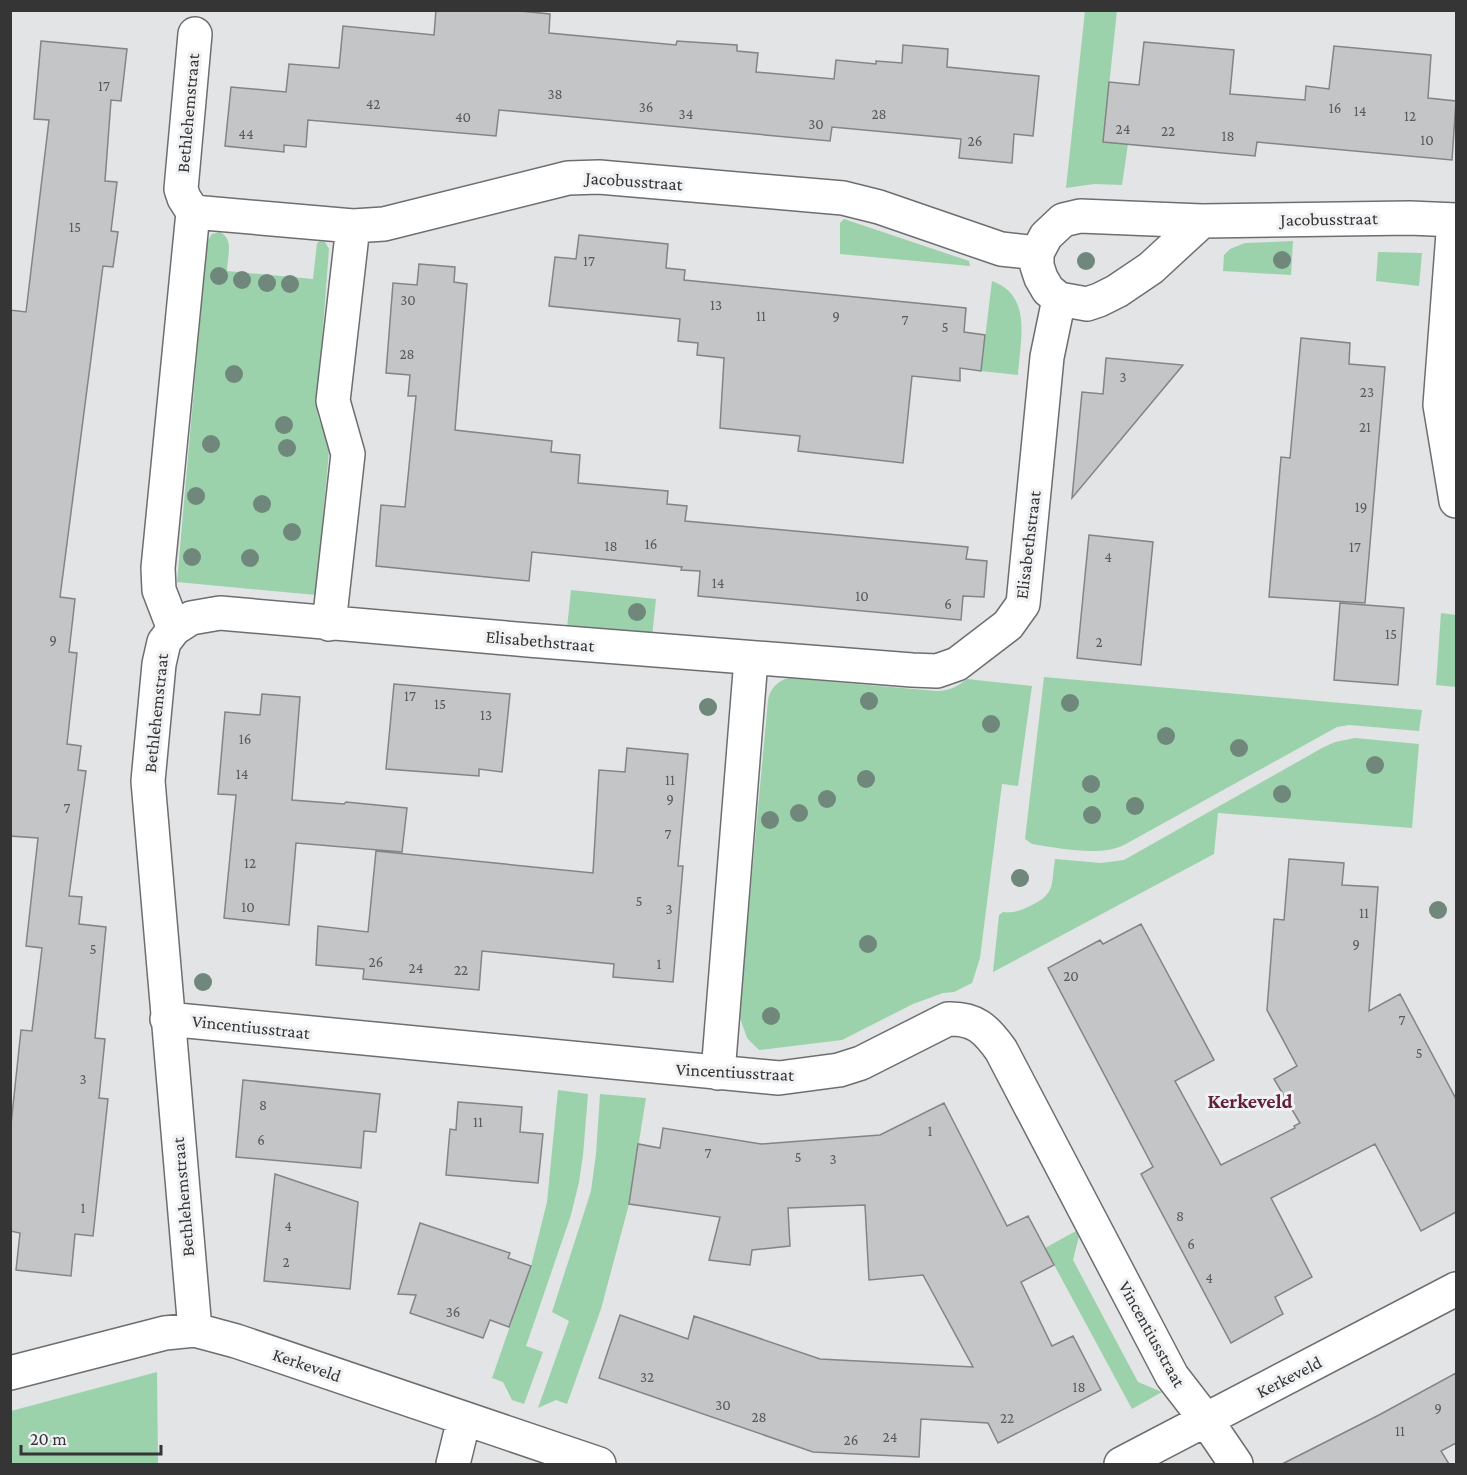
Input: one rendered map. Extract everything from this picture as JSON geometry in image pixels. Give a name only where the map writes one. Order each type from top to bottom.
[{"type":"street","name":"Bethlehemstraat","points":[[195,34],[181,189],[193,212],[158,568],[159,590],[174,629],[164,642],[159,664],[148,781],[195,1330]]},
{"type":"street","name":"Jacobusstraat","points":[[193,212],[353,226],[384,224],[568,178],[599,177],[843,198],[879,207],[1000,249],[1037,253],[1046,236],[1063,220],[1080,216],[1202,221],[1410,218],[1455,220]]},
{"type":"street","points":[[1455,220],[1440,405],[1456,501]]},
{"type":"street","points":[[1037,253],[1037,266],[1048,290],[1059,299],[1087,304],[1108,296],[1151,268],[1202,221]]},
{"type":"street","points":[[329,624],[348,454],[333,400],[353,226]]},
{"type":"street","name":"Elisabethstraat","points":[[174,629],[191,618],[220,613],[751,659],[937,670],[957,664],[1008,625],[1023,604],[1047,357],[1059,299]]},
{"type":"street","points":[[718,1073],[751,659]]},
{"type":"street","name":"Vincentiusstraat","points":[[167,1019],[779,1078],[839,1070],[861,1063],[948,1019],[967,1021],[989,1033],[1001,1050],[1172,1376],[1236,1464]]},
{"type":"street","name":"Kerkeveld","points":[[1121,1464],[1456,1289]]},
{"type":"street","name":"Kerkeveld","points":[[10,1373],[137,1339],[195,1330],[236,1341],[599,1464]]},
{"type":"street","points":[[453,1464],[464,1419]]},
{"type":"green space","points":[[1085,11],[1117,11],[1103,142],[1128,144],[1122,185],[1094,184],[1066,188]]},
{"type":"green space","points":[[844,219],[969,261],[970,266],[840,254],[840,223]]},
{"type":"green space","points":[[219,232],[229,243],[227,271],[313,279],[317,243],[325,242],[329,249],[317,407],[329,451],[316,595],[177,582],[207,242],[212,234]]},
{"type":"green space","points":[[1293,241],[1291,275],[1223,271],[1224,255],[1230,249],[1245,243]]},
{"type":"green space","points":[[1378,252],[1422,253],[1419,286],[1376,281]]},
{"type":"green space","points":[[992,281],[1005,288],[1014,297],[1019,308],[1021,334],[1018,375],[981,371]]},
{"type":"green space","points":[[571,590],[656,599],[652,637],[567,628]]},
{"type":"green space","points":[[1441,613],[1456,615],[1456,687],[1436,685]]},
{"type":"green space","points":[[1044,677],[1422,710],[1419,731],[1349,725],[1337,727],[1124,845],[1115,849],[1092,851],[1066,849],[1032,844],[1025,839]]},
{"type":"green space","points":[[789,678],[936,691],[953,688],[967,679],[1032,686],[1018,786],[1002,784],[980,958],[972,983],[954,992],[943,993],[913,1004],[842,1040],[759,1050],[747,1038],[739,1015],[768,700],[775,686]]},
{"type":"green space","points":[[1355,738],[1419,744],[1412,828],[1218,813],[1214,854],[993,972],[999,915],[1003,912],[1023,909],[1038,902],[1048,893],[1051,888],[1055,859],[1101,863],[1124,860],[1322,748],[1335,742]]},
{"type":"green space","points":[[558,1090],[588,1094],[583,1155],[571,1215],[526,1346],[543,1352],[524,1404],[512,1400],[503,1382],[492,1378],[531,1266],[547,1202]]},
{"type":"green space","points":[[600,1094],[646,1098],[629,1204],[601,1309],[567,1404],[556,1400],[538,1408],[569,1321],[552,1312],[591,1191]]},
{"type":"green space","points":[[1076,1231],[1079,1236],[1073,1260],[1138,1382],[1162,1392],[1132,1409],[1045,1248]]},
{"type":"green space","points":[[157,1372],[158,1464],[11,1464],[11,1411]]},
{"type":"building","points":[[436,10],[510,10],[550,14],[549,33],[676,45],[677,41],[737,45],[737,51],[758,53],[756,72],[834,79],[836,60],[876,64],[876,61],[902,63],[903,45],[948,49],[947,67],[1039,76],[1033,136],[1014,134],[1012,163],[959,158],[961,139],[832,127],[830,141],[499,110],[496,136],[308,120],[306,147],[284,145],[284,152],[225,146],[231,87],[286,92],[289,64],[339,68],[343,26],[434,35]]},
{"type":"building","points":[[41,41],[127,49],[121,101],[111,100],[105,181],[117,182],[111,231],[118,232],[113,267],[103,266],[60,597],[75,599],[69,652],[77,653],[67,744],[81,746],[78,770],[86,771],[69,896],[82,897],[79,924],[106,927],[95,1038],[105,1039],[99,1098],[108,1099],[93,1236],[75,1234],[71,1276],[16,1270],[20,1233],[10,1231],[10,1134],[21,1030],[32,1031],[42,948],[26,946],[38,838],[10,836],[10,310],[26,312],[49,120],[34,119]]},
{"type":"building","points":[[1144,42],[1234,50],[1230,94],[1305,100],[1306,86],[1329,89],[1334,46],[1431,55],[1428,98],[1456,101],[1452,160],[1257,142],[1255,156],[1103,142],[1109,82],[1139,85]]},
{"type":"building","points":[[579,235],[668,244],[666,268],[685,270],[684,280],[966,308],[964,332],[985,335],[981,371],[960,368],[960,381],[912,376],[903,463],[798,451],[800,436],[720,428],[724,358],[697,355],[698,343],[678,341],[680,319],[549,306],[555,257],[576,259]]},
{"type":"building","points":[[419,264],[455,267],[454,282],[467,284],[455,430],[552,441],[551,452],[580,455],[578,483],[668,491],[667,504],[687,506],[685,521],[968,547],[966,559],[987,561],[984,597],[963,596],[961,620],[698,596],[700,571],[681,570],[682,567],[532,552],[529,581],[376,566],[381,505],[405,507],[416,396],[408,396],[410,375],[386,373],[393,283],[417,285]]},
{"type":"building","points":[[1301,338],[1350,343],[1349,364],[1385,367],[1365,603],[1269,597],[1281,457],[1290,458]]},
{"type":"building","points":[[1106,358],[1183,365],[1072,498],[1082,392],[1103,394]]},
{"type":"building","points":[[1089,535],[1153,542],[1141,665],[1077,658]]},
{"type":"building","points":[[1340,603],[1404,608],[1398,685],[1334,680]]},
{"type":"building","points":[[394,684],[510,694],[502,772],[479,769],[479,776],[386,769]]},
{"type":"building","points":[[262,694],[300,697],[292,800],[407,808],[402,852],[296,843],[289,925],[224,918],[236,795],[218,794],[225,712],[260,715]]},
{"type":"building","points":[[627,748],[688,754],[678,866],[683,866],[673,982],[613,977],[614,964],[482,951],[479,990],[363,979],[364,969],[316,965],[318,926],[368,932],[376,851],[593,873],[599,770],[625,772]]},
{"type":"building","points":[[1289,859],[1344,863],[1342,885],[1378,887],[1369,1011],[1400,994],[1456,1099],[1456,1212],[1421,1231],[1375,1144],[1271,1198],[1312,1277],[1275,1297],[1283,1314],[1231,1343],[1141,1174],[1153,1167],[1048,968],[1100,940],[1103,944],[1141,924],[1214,1060],[1175,1081],[1221,1165],[1295,1128],[1294,1126],[1300,1123],[1274,1079],[1297,1066],[1267,1010],[1274,919],[1284,920]]},
{"type":"building","points":[[243,1080],[380,1094],[376,1132],[364,1131],[361,1168],[236,1157]]},
{"type":"building","points":[[458,1102],[522,1107],[520,1132],[543,1134],[538,1183],[446,1175],[450,1129],[456,1130]]},
{"type":"building","points":[[944,1103],[1007,1226],[1028,1216],[1054,1265],[1021,1282],[1052,1346],[1073,1336],[1101,1390],[998,1443],[988,1423],[921,1419],[919,1457],[813,1452],[599,1378],[620,1315],[688,1339],[694,1316],[820,1359],[973,1367],[923,1275],[869,1280],[865,1205],[788,1208],[790,1246],[752,1250],[750,1265],[709,1260],[720,1217],[629,1204],[638,1144],[660,1148],[663,1128],[761,1144],[880,1135]]},
{"type":"building","points":[[275,1174],[358,1202],[350,1289],[264,1281]]},
{"type":"building","points":[[420,1223],[510,1253],[508,1258],[531,1266],[509,1327],[490,1320],[483,1338],[410,1313],[416,1295],[398,1294]]},
{"type":"building","points":[[1456,1373],[1456,1443],[1441,1451],[1449,1464],[1282,1464],[1379,1415]]},
{"type":"district","name":"Kerkeveld","points":[[1250,1101]]}]
